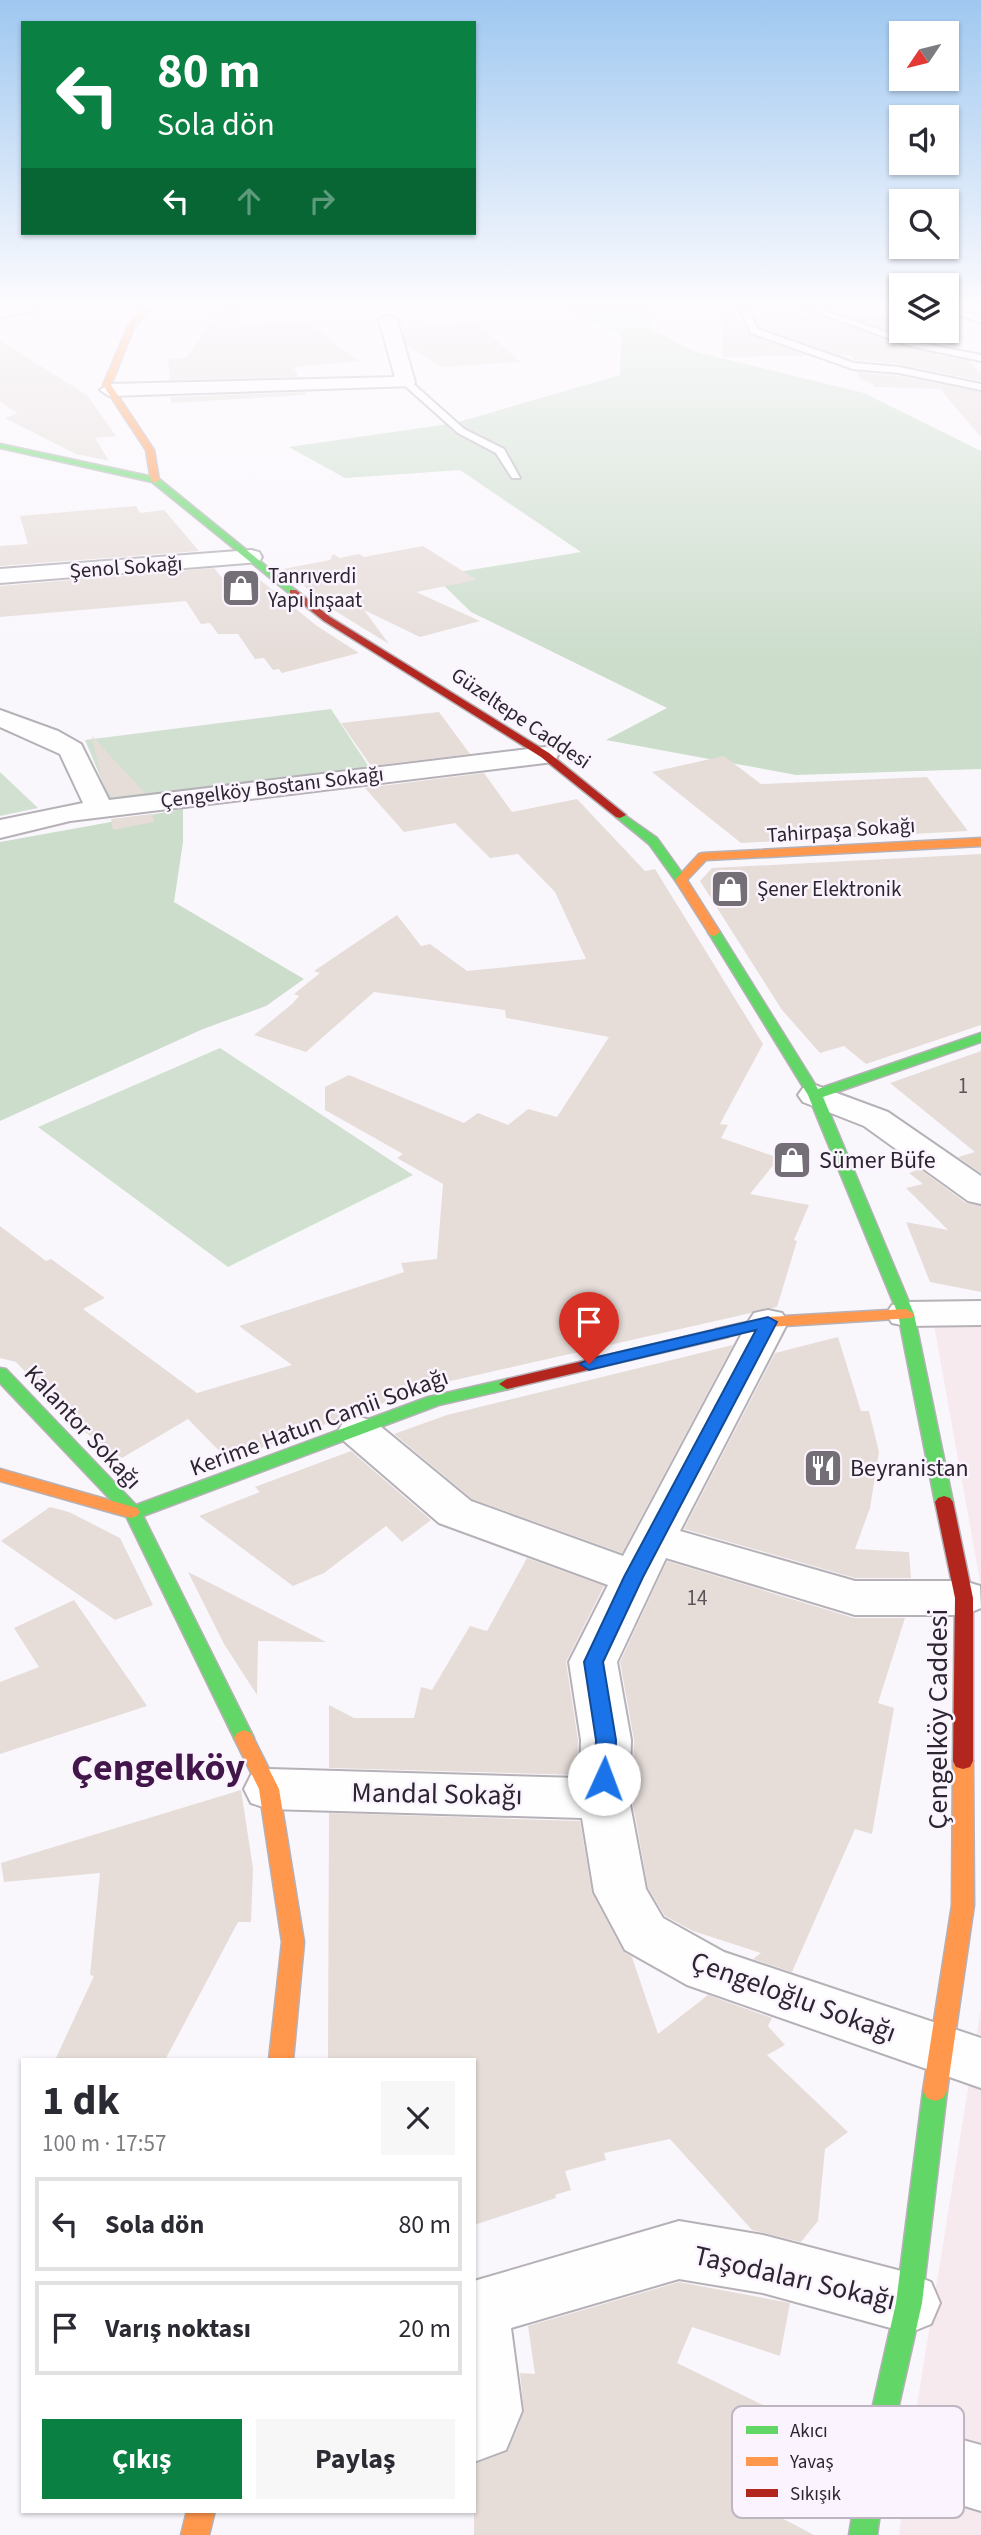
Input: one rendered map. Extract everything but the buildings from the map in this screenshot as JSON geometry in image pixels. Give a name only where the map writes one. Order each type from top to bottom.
[{"type":"main road","points":[[0,446],[155,480],[150,450],[133,425]]},
{"type":"main road","name":"Güzeltepe Caddesi","points":[[155,480],[327,619],[545,755],[653,841],[681,880],[815,1095]]},
{"type":"main road","points":[[653,841],[691,853],[681,880]]},
{"type":"main road","name":"Tahirpaşa Sokağı","points":[[691,853],[981,842]]},
{"type":"main road","points":[[815,1095],[981,1037]]},
{"type":"main road","name":"Çengelköy Caddesi","points":[[815,1095],[906,1314],[964,1598],[973,1756],[963,1905],[960,2055],[886,2406]]},
{"type":"main road","name":"Kerime Hatun Camii Sokağı","points":[[133,1513],[359,1432],[435,1401],[768,1322],[906,1314]]},
{"type":"main road","name":"Kalantor Sokağı","points":[[0,1373],[133,1513],[269,1789],[293,1942],[281,2058]]},
{"type":"main road","points":[[0,1475],[133,1513]]},
{"type":"main road","points":[[195,2535],[200,2513]]},
{"type":"street","name":"Şenol Sokağı","points":[[0,576],[251,557]]},
{"type":"street","points":[[0,700],[68,726],[77,767],[101,810]]},
{"type":"street","points":[[0,718],[49,737],[72,750]]},
{"type":"street","name":"Çengelköy Bostanı Sokağı","points":[[0,829],[70,813],[359,775],[545,755]]},
{"type":"street","points":[[815,1095],[876,1119],[981,1192]]},
{"type":"street","points":[[906,1314],[981,1313]]},
{"type":"street","name":"Çengeloğlu Sokağı","points":[[768,1322],[644,1558],[593,1662],[606,1740],[604,1798],[620,1892],[644,1934],[706,1969],[746,1985],[960,2055]]},
{"type":"street","points":[[359,1432],[454,1512],[644,1558],[855,1598],[964,1598]]},
{"type":"street","name":"Mandal Sokağı","points":[[269,1789],[604,1798]]},
{"type":"street","name":"Taşodaları Sokağı","points":[[476,2429],[483,2427],[490,2411],[479,2325],[488,2305],[505,2300],[679,2250],[762,2264],[909,2303]]},
{"type":"street","points":[[964,2473],[981,2478]]},
{"type":"lane","points":[[454,425],[500,451],[516,476]]},
{"type":"shaded area","points":[[981,1320],[981,1587],[934,1325]]},
{"type":"shaded area","points":[[981,2008],[981,2535],[899,2535],[901,2518],[964,2518],[964,2406],[917,2405]]},
{"type":"green space","points":[[439,425],[929,425],[981,451],[981,769],[796,775],[606,740],[667,708],[471,612],[434,576],[581,552],[460,470],[345,478],[289,447]]},
{"type":"green space","points":[[331,709],[369,767],[111,802],[85,740]]},
{"type":"green space","points":[[0,772],[38,808],[0,816]]},
{"type":"green space","points":[[183,809],[183,842],[174,902],[304,979],[266,1006],[203,1029],[0,1121],[0,842]]},
{"type":"green space","points":[[220,1048],[413,1175],[228,1267],[38,1127]]},
{"type":"traffic: fast","points":[[0,446],[155,480],[293,592]]},
{"type":"traffic: fast","points":[[620,815],[653,841],[681,880]]},
{"type":"traffic: fast","points":[[714,932],[815,1095],[906,1314],[944,1502]]},
{"type":"traffic: fast","points":[[815,1095],[981,1037]]},
{"type":"traffic: fast","points":[[0,1373],[133,1513],[244,1738]]},
{"type":"traffic: fast","points":[[133,1513],[434,1401],[507,1384]]},
{"type":"traffic: fast","points":[[886,2406],[909,2303],[935,2091]]},
{"type":"traffic: fast","points":[[863,2535],[866,2518]]},
{"type":"traffic: slow","points":[[134,425],[150,450],[155,480]]},
{"type":"traffic: slow","points":[[714,932],[681,880],[703,857],[981,842]]},
{"type":"traffic: slow","points":[[722,1333],[768,1322],[906,1314]]},
{"type":"traffic: slow","points":[[0,1475],[131,1512]]},
{"type":"traffic: slow","points":[[244,1738],[269,1789],[293,1942],[281,2058]]},
{"type":"traffic: slow","points":[[935,2091],[963,1905],[963,1761]]},
{"type":"traffic: slow","points":[[195,2535],[200,2513]]},
{"type":"traffic: jam","points":[[293,592],[327,619],[545,755],[620,815]]},
{"type":"traffic: jam","points":[[507,1384],[722,1333]]},
{"type":"traffic: jam","points":[[944,1502],[964,1598],[963,1761]]},
{"type":"place","name":"Tanrıverdi Yapı İnşaat","points":[[241,588]]},
{"type":"place","name":"Şener Elektronik","points":[[730,889]]},
{"type":"place","name":"Sümer Büfe","points":[[792,1160]]},
{"type":"place","name":"Beyranistan","points":[[823,1468]]},
{"type":"district","name":"Çengelköy","points":[[158,1767]]},
{"type":"route","points":[[589,1364],[768,1322],[634,1577],[593,1662],[606,1740],[604,1779]]}]
